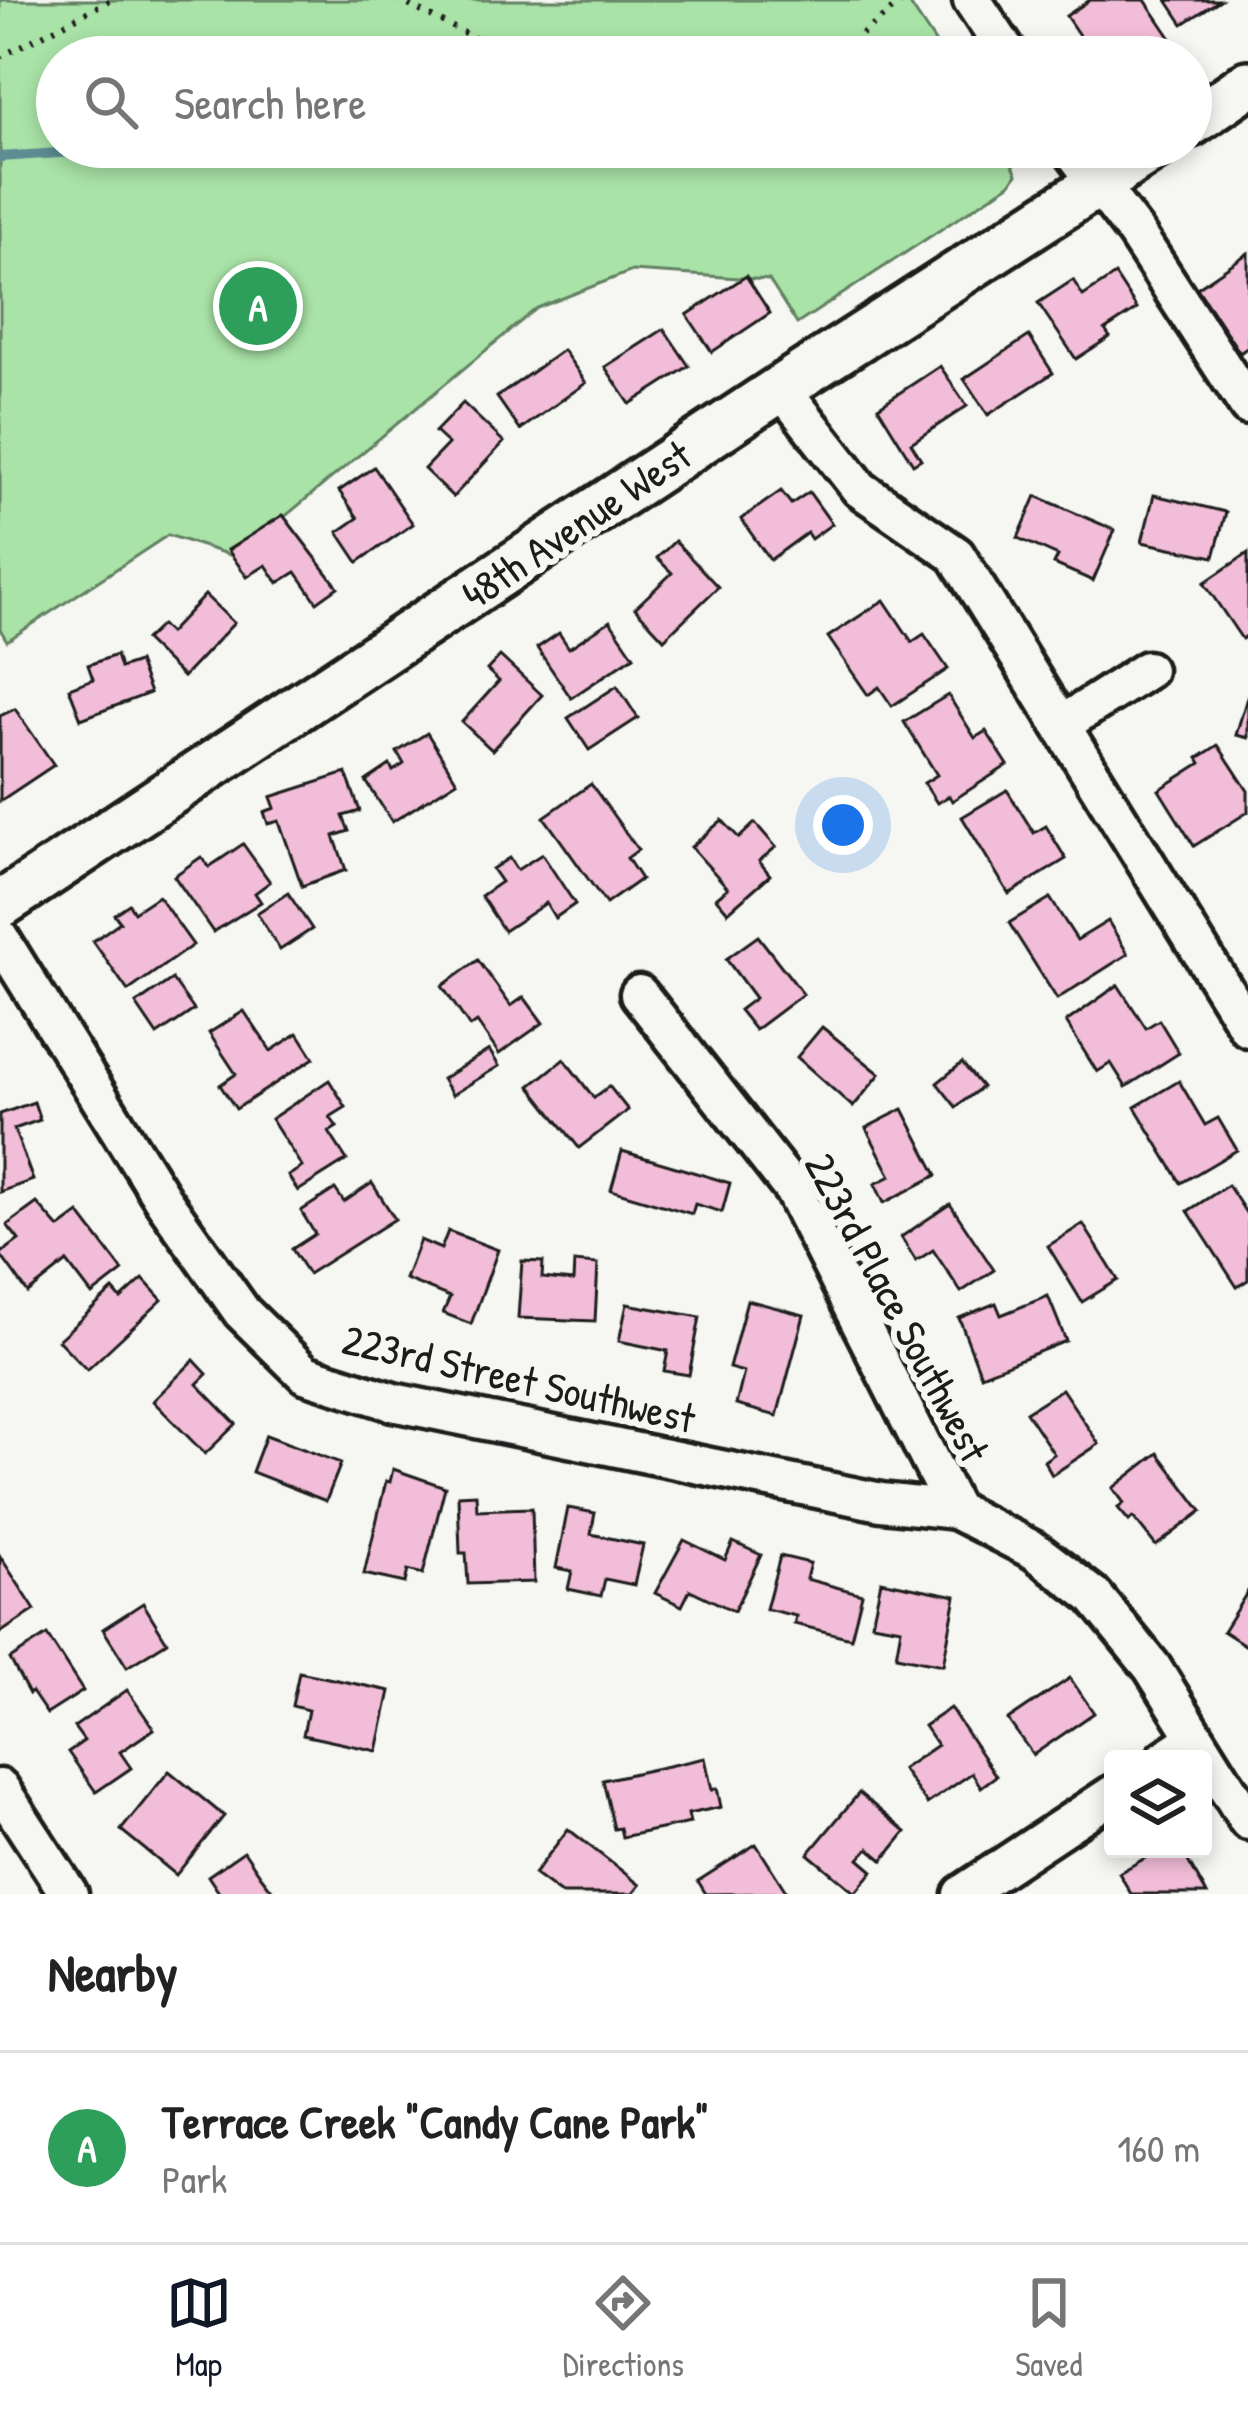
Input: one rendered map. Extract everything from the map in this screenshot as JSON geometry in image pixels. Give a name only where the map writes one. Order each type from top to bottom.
[{"type":"main road","points":[[1212,109],[1248,84]]},
{"type":"main road","name":"48th Avenue West","points":[[0,905],[781,388],[1124,168]]},
{"type":"street","points":[[972,0],[996,36]]},
{"type":"street","points":[[1085,168],[1135,232],[1248,406]]},
{"type":"street","points":[[781,388],[860,489],[956,554],[1248,1028]]},
{"type":"street","points":[[1060,725],[1147,670]]},
{"type":"street","name":"223rd Street Southwest","points":[[0,938],[202,1256],[242,1312],[305,1374],[393,1402],[881,1502],[955,1510]]},
{"type":"street","name":"223rd Place Southwest","points":[[639,994],[793,1190],[955,1510],[1035,1551],[1094,1596],[1152,1667],[1180,1749]]},
{"type":"street","points":[[1180,1749],[1248,1821]]},
{"type":"street","points":[[0,1788],[69,1894]]},
{"type":"street","points":[[962,1894],[1104,1800]]},
{"type":"path","points":[[41,36],[110,0]]},
{"type":"path","points":[[398,0],[471,36]]},
{"type":"path","points":[[860,36],[904,0]]},
{"type":"path","points":[[0,57],[36,38]]},
{"type":"green space","points":[[0,0],[907,0],[931,36],[36,36],[36,168],[1014,168],[1017,174],[1010,184],[797,324],[769,280],[632,271],[537,308],[236,557],[168,535],[7,641],[0,629]]},
{"type":"building","points":[[1090,0],[1145,0],[1169,36],[1080,36],[1066,16]]},
{"type":"building","points":[[1167,0],[1220,0],[1183,24]]},
{"type":"building","points":[[1248,253],[1248,347],[1240,353],[1197,288]]},
{"type":"building","points":[[1115,275],[1137,309],[1105,330],[1110,337],[1076,359],[1038,303],[1073,280],[1083,296]]},
{"type":"building","points":[[746,276],[770,313],[712,352],[687,315]]},
{"type":"building","points":[[664,329],[689,366],[630,404],[605,367]]},
{"type":"building","points":[[1029,336],[1053,373],[988,415],[964,379]]},
{"type":"building","points":[[563,350],[586,383],[520,430],[497,397]]},
{"type":"building","points":[[940,366],[967,406],[911,443],[921,459],[913,464],[878,407]]},
{"type":"building","points":[[463,403],[504,442],[453,497],[424,469],[448,444],[435,432]]},
{"type":"building","points":[[374,467],[413,524],[358,562],[338,532],[358,518],[339,491]]},
{"type":"building","points":[[781,491],[791,504],[809,492],[832,524],[811,539],[807,533],[770,560],[741,519]]},
{"type":"building","points":[[1154,495],[1226,512],[1214,557],[1142,542]]},
{"type":"building","points":[[1036,496],[1115,530],[1093,581],[1054,564],[1058,556],[1018,538]]},
{"type":"building","points":[[283,515],[338,587],[317,602],[296,572],[278,583],[266,565],[247,577],[228,550]]},
{"type":"building","points":[[675,541],[718,587],[664,639],[635,608],[672,573],[657,558]]},
{"type":"building","points":[[1248,553],[1248,635],[1242,639],[1204,583]]},
{"type":"building","points":[[205,595],[234,623],[183,677],[145,640],[161,625],[169,633]]},
{"type":"building","points":[[884,600],[912,642],[924,634],[948,669],[892,706],[879,687],[868,695],[828,637]]},
{"type":"building","points":[[610,621],[634,656],[571,698],[537,648],[559,633],[569,648]]},
{"type":"building","points":[[116,655],[120,668],[138,662],[150,693],[81,719],[69,688],[93,679],[88,665]]},
{"type":"building","points":[[500,656],[542,695],[492,750],[462,722],[499,681],[487,670]]},
{"type":"building","points":[[617,686],[638,718],[589,750],[568,718]]},
{"type":"building","points":[[1248,694],[1248,738],[1236,735]]},
{"type":"building","points":[[948,695],[975,738],[986,731],[1008,765],[952,801],[949,796],[937,803],[924,783],[937,775],[904,722]]},
{"type":"building","points":[[15,709],[54,765],[0,801],[0,716]]},
{"type":"building","points":[[427,733],[457,781],[392,822],[366,781],[390,765],[393,771],[404,764],[397,752]]},
{"type":"building","points":[[1218,745],[1248,791],[1248,812],[1194,846],[1159,790],[1201,763],[1198,758]]},
{"type":"building","points":[[346,773],[360,811],[343,816],[349,831],[334,836],[346,870],[302,886],[279,821],[268,824],[264,812],[275,808],[271,797]]},
{"type":"building","points":[[591,784],[638,850],[627,858],[641,879],[606,904],[544,817]]},
{"type":"building","points":[[1007,790],[1034,833],[1046,826],[1066,859],[1009,894],[962,817]]},
{"type":"building","points":[[722,820],[739,838],[755,823],[776,847],[759,861],[770,875],[728,912],[716,898],[728,888],[691,847]]},
{"type":"building","points":[[243,844],[270,882],[255,893],[261,902],[213,932],[174,876],[201,857],[209,867]]},
{"type":"building","points":[[542,854],[575,904],[555,918],[546,903],[504,931],[481,896],[501,882],[492,869],[509,858],[517,870]]},
{"type":"building","points":[[288,893],[312,929],[280,950],[257,913]]},
{"type":"building","points":[[158,896],[193,945],[128,991],[93,941],[120,922],[114,914],[129,904],[134,912]]},
{"type":"building","points":[[1050,898],[1077,940],[1108,921],[1128,954],[1057,999],[1009,923]]},
{"type":"building","points":[[758,936],[803,994],[755,1030],[739,1010],[755,998],[726,959]]},
{"type":"building","points":[[478,960],[511,1006],[524,997],[543,1023],[499,1054],[477,1022],[470,1027],[442,986]]},
{"type":"building","points":[[172,979],[194,1010],[157,1035],[136,1004]]},
{"type":"building","points":[[1118,985],[1146,1028],[1159,1020],[1179,1053],[1126,1087],[1111,1063],[1097,1072],[1066,1022]]},
{"type":"building","points":[[244,1011],[271,1051],[298,1033],[314,1058],[236,1109],[220,1085],[236,1074],[209,1033]]},
{"type":"building","points":[[822,1027],[880,1074],[853,1107],[797,1057]]},
{"type":"building","points":[[489,1050],[499,1066],[452,1095],[442,1079]]},
{"type":"building","points":[[564,1059],[594,1098],[609,1086],[628,1110],[579,1148],[530,1086]]},
{"type":"building","points":[[962,1063],[982,1087],[956,1107],[937,1083]]},
{"type":"building","points":[[329,1080],[346,1107],[330,1117],[337,1127],[329,1132],[347,1160],[298,1191],[288,1176],[302,1167],[271,1119]]},
{"type":"building","points":[[1179,1081],[1205,1125],[1218,1118],[1237,1150],[1181,1183],[1135,1107]]},
{"type":"building","points":[[34,1102],[40,1120],[14,1129],[33,1180],[0,1192],[0,1114]]},
{"type":"building","points":[[903,1109],[937,1175],[884,1203],[875,1184],[891,1176],[866,1128]]},
{"type":"building","points":[[622,1151],[730,1183],[722,1212],[695,1204],[692,1214],[611,1190]]},
{"type":"building","points":[[372,1183],[395,1219],[308,1274],[292,1249],[315,1234],[301,1211],[335,1189],[344,1202]]},
{"type":"building","points":[[1228,1185],[1248,1216],[1248,1280],[1237,1287],[1188,1211]]},
{"type":"building","points":[[37,1203],[59,1228],[79,1213],[123,1271],[92,1295],[67,1262],[28,1293],[0,1254],[19,1240],[7,1225]]},
{"type":"building","points":[[950,1204],[994,1270],[961,1292],[933,1250],[916,1261],[901,1237]]},
{"type":"building","points":[[1083,1224],[1118,1280],[1082,1302],[1048,1246]]},
{"type":"building","points":[[448,1231],[498,1250],[471,1324],[443,1313],[450,1297],[405,1279],[420,1240],[441,1249]]},
{"type":"building","points":[[522,1261],[543,1262],[542,1278],[573,1281],[574,1262],[598,1264],[595,1321],[518,1318]]},
{"type":"building","points":[[143,1279],[162,1300],[87,1370],[58,1340],[113,1290],[121,1299]]},
{"type":"building","points":[[1048,1296],[1066,1341],[981,1375],[959,1318],[996,1303],[1001,1315]]},
{"type":"building","points":[[747,1300],[804,1315],[777,1416],[736,1405],[744,1372],[729,1368]]},
{"type":"building","points":[[627,1304],[700,1317],[689,1375],[664,1371],[668,1351],[619,1341]]},
{"type":"building","points":[[194,1360],[207,1374],[197,1384],[236,1424],[205,1454],[153,1401]]},
{"type":"building","points":[[1062,1389],[1099,1444],[1052,1475],[1044,1461],[1054,1454],[1026,1412]]},
{"type":"building","points":[[266,1435],[341,1463],[326,1501],[252,1472]]},
{"type":"building","points":[[1158,1453],[1202,1511],[1156,1546],[1133,1517],[1129,1521],[1118,1508],[1124,1503],[1113,1488]]},
{"type":"building","points":[[393,1469],[445,1487],[423,1574],[408,1570],[405,1583],[364,1574]]},
{"type":"building","points":[[476,1494],[477,1510],[532,1508],[534,1582],[468,1584],[466,1553],[460,1553],[458,1495]]},
{"type":"building","points":[[568,1508],[595,1513],[591,1534],[643,1545],[634,1585],[605,1579],[601,1596],[568,1589],[572,1571],[556,1568]]},
{"type":"building","points":[[684,1540],[725,1560],[733,1542],[761,1555],[734,1611],[690,1590],[682,1606],[655,1593]]},
{"type":"building","points":[[0,1556],[35,1610],[0,1633]]},
{"type":"building","points":[[780,1556],[810,1563],[806,1579],[862,1594],[851,1638],[794,1624],[796,1616],[766,1609]]},
{"type":"building","points":[[881,1581],[956,1596],[943,1665],[896,1656],[901,1628],[872,1623]]},
{"type":"building","points":[[1248,1591],[1248,1647],[1223,1631]]},
{"type":"building","points":[[143,1603],[167,1642],[127,1667],[103,1629]]},
{"type":"building","points":[[47,1635],[83,1691],[47,1714],[29,1694],[10,1659]]},
{"type":"building","points":[[299,1672],[390,1691],[377,1751],[303,1735],[308,1710],[292,1706]]},
{"type":"building","points":[[1070,1678],[1094,1713],[1033,1755],[1008,1720]]},
{"type":"building","points":[[127,1690],[154,1729],[120,1752],[131,1768],[96,1792],[68,1752],[84,1741],[74,1727]]},
{"type":"building","points":[[950,1708],[996,1776],[981,1787],[972,1773],[927,1804],[902,1769],[937,1745],[924,1726]]},
{"type":"building","points":[[705,1758],[721,1807],[688,1814],[690,1823],[622,1837],[620,1828],[614,1829],[603,1780]]},
{"type":"building","points":[[169,1771],[224,1816],[176,1875],[121,1830]]},
{"type":"building","points":[[859,1793],[906,1832],[883,1860],[869,1848],[859,1859],[873,1871],[855,1893],[808,1854]]},
{"type":"building","points":[[568,1829],[640,1885],[633,1894],[561,1894],[534,1874]]},
{"type":"building","points":[[756,1844],[787,1893],[706,1894],[698,1881]]},
{"type":"building","points":[[244,1851],[275,1894],[220,1894],[208,1876]]},
{"type":"building","points":[[1145,1858],[1186,1858],[1207,1894],[1131,1894],[1119,1873]]},
{"type":"waterway","points":[[0,157],[36,155]]},
{"type":"place","name":"Terrace Creek \"Candy Cane Park\"","points":[[258,306]]}]
